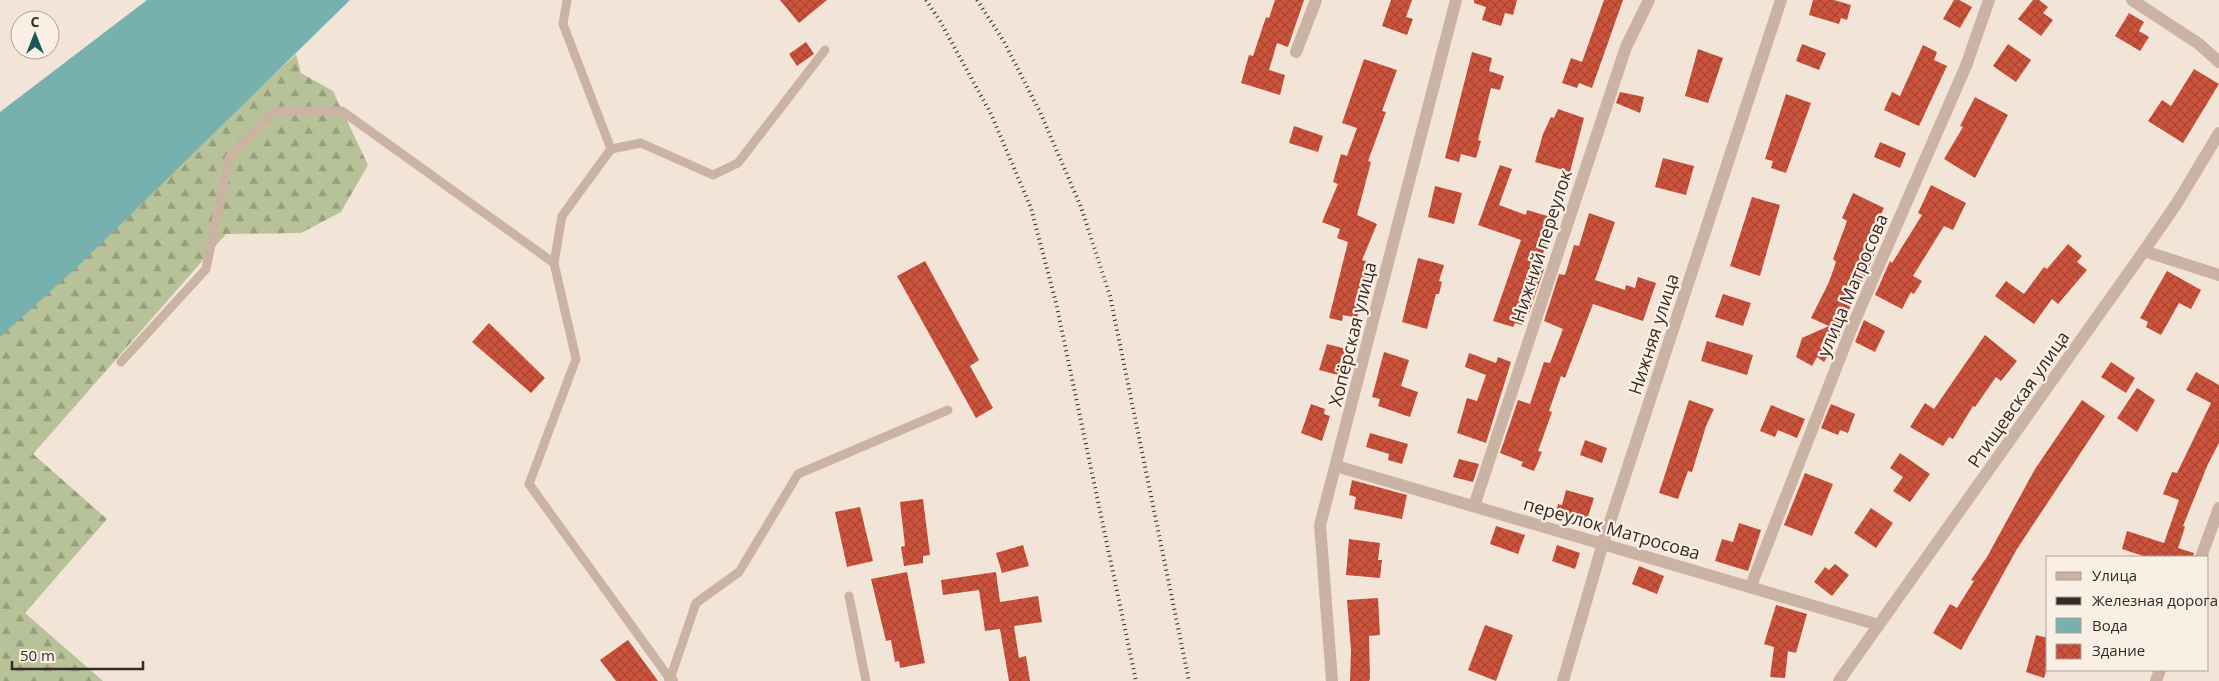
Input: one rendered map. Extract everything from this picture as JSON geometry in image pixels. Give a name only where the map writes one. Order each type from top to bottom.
[{"type":"street","points":[[1296,52],[1316,0]]},
{"type":"street","name":"Хопёрская улица","points":[[1332,681],[1320,525],[1456,0]]},
{"type":"street","name":"Нижний переулок","points":[[1474,506],[1626,47],[1648,0]]},
{"type":"street","name":"Нижняя улица","points":[[1562,681],[1603,543],[1782,0]]},
{"type":"street","name":"улица Матросова","points":[[1752,586],[1852,327],[1966,66],[1989,0]]},
{"type":"street","points":[[2132,0],[2199,44],[2219,62]]},
{"type":"street","name":"Ртищевская улица","points":[[1839,681],[2144,251],[2177,203],[2219,133]]},
{"type":"street","points":[[2144,251],[2219,275]]},
{"type":"street","name":"переулок Матросова","points":[[1336,466],[1752,586],[1879,625]]},
{"type":"street","points":[[2201,556],[2219,508]]},
{"type":"lane","points":[[567,0],[563,24],[611,149]]},
{"type":"lane","points":[[671,680],[529,484],[576,359],[554,263],[562,216],[611,149],[641,142],[713,175],[738,163],[824,50]]},
{"type":"lane","points":[[121,362],[206,269],[229,158],[274,111],[342,111],[554,263]]},
{"type":"lane","points":[[671,680],[696,603],[739,572],[798,474],[948,410]]},
{"type":"lane","points":[[849,596],[866,681]]},
{"type":"green space","points":[[296,54],[301,73],[333,91],[368,165],[341,212],[301,233],[226,234],[33,454],[107,519],[25,613],[103,681],[0,681],[0,333]]},
{"type":"water","points":[[147,0],[350,0],[76,268],[0,337],[0,112]]},
{"type":"building","points":[[780,0],[827,0],[799,23]]},
{"type":"building","points":[[1275,0],[1304,0],[1288,47],[1277,43],[1269,70],[1285,75],[1280,95],[1241,83],[1249,55],[1253,56],[1266,17],[1269,18]]},
{"type":"building","points":[[1391,0],[1412,0],[1406,17],[1413,19],[1407,35],[1382,26]]},
{"type":"building","points":[[1474,0],[1517,0],[1513,15],[1505,13],[1501,26],[1482,20],[1486,7],[1474,3]]},
{"type":"building","points":[[1604,0],[1623,0],[1592,88],[1579,83],[1577,88],[1562,83],[1571,58],[1582,62]]},
{"type":"building","points":[[1813,0],[1834,0],[1851,5],[1847,20],[1841,18],[1839,24],[1809,15]]},
{"type":"building","points":[[1954,0],[1959,0],[1972,7],[1960,28],[1943,19]]},
{"type":"building","points":[[2033,0],[2039,0],[2048,7],[2043,13],[2053,20],[2041,36],[2018,19]]},
{"type":"building","points":[[2129,13],[2144,22],[2139,31],[2149,37],[2140,51],[2115,36]]},
{"type":"building","points":[[806,42],[814,54],[797,66],[789,54]]},
{"type":"building","points":[[1802,44],[1826,53],[1819,70],[1796,61]]},
{"type":"building","points":[[2008,44],[2031,60],[2016,82],[1993,66]]},
{"type":"building","points":[[1923,45],[1937,52],[1934,60],[1947,66],[1919,126],[1884,110],[1892,92],[1900,96]]},
{"type":"building","points":[[1698,49],[1723,58],[1708,103],[1685,96]]},
{"type":"building","points":[[1472,52],[1492,58],[1489,71],[1504,76],[1500,90],[1491,88],[1478,140],[1481,141],[1476,158],[1461,154],[1459,162],[1445,158]]},
{"type":"building","points":[[1364,59],[1397,70],[1382,111],[1386,112],[1368,161],[1371,162],[1357,215],[1377,224],[1362,260],[1374,264],[1357,318],[1343,315],[1342,321],[1329,318],[1348,242],[1337,238],[1340,229],[1322,222],[1338,184],[1333,182],[1341,154],[1347,156],[1357,128],[1342,123]]},
{"type":"building","points":[[2194,69],[2219,84],[2183,143],[2148,121],[2162,100],[2171,106]]},
{"type":"building","points":[[1620,92],[1644,97],[1640,113],[1616,103]]},
{"type":"building","points":[[1786,94],[1811,103],[1786,173],[1771,168],[1773,161],[1765,159]]},
{"type":"building","points":[[1975,97],[2008,115],[1975,178],[1944,159],[1963,127],[1960,126]]},
{"type":"building","points":[[1558,109],[1584,118],[1570,172],[1535,162],[1543,134],[1551,117],[1554,118]]},
{"type":"building","points":[[1294,126],[1323,136],[1318,152],[1289,143]]},
{"type":"building","points":[[1880,142],[1906,153],[1900,168],[1874,157]]},
{"type":"building","points":[[1663,158],[1694,166],[1686,195],[1655,187]]},
{"type":"building","points":[[1500,165],[1512,169],[1499,205],[1526,215],[1527,210],[1554,218],[1539,267],[1544,269],[1528,316],[1525,314],[1522,325],[1515,323],[1513,327],[1493,321],[1521,240],[1478,225]]},
{"type":"building","points":[[1931,185],[1966,203],[1953,230],[1944,226],[1913,276],[1922,281],[1914,294],[1911,292],[1902,309],[1875,295],[1890,261],[1892,263],[1922,215],[1918,213]]},
{"type":"building","points":[[1435,186],[1462,193],[1454,224],[1428,217]]},
{"type":"building","points":[[1853,193],[1884,208],[1863,251],[1874,255],[1860,287],[1858,286],[1840,335],[1824,362],[1817,357],[1812,366],[1796,357],[1802,338],[1829,326],[1811,318],[1829,282],[1836,262],[1833,259],[1847,221],[1842,218]]},
{"type":"building","points":[[1752,197],[1780,205],[1760,276],[1730,266]]},
{"type":"building","points":[[1589,213],[1615,222],[1595,280],[1625,290],[1626,285],[1635,288],[1638,277],[1656,283],[1643,321],[1593,304],[1565,378],[1561,376],[1549,411],[1552,412],[1538,451],[1542,452],[1534,471],[1521,466],[1523,462],[1500,453],[1518,400],[1530,404],[1544,362],[1550,363],[1563,329],[1544,321],[1559,274],[1565,275],[1574,245],[1579,246]]},
{"type":"building","points":[[2068,244],[2082,256],[2077,262],[2087,270],[2058,304],[2052,299],[2034,324],[1995,296],[2006,281],[2024,294],[2044,267],[2047,269]]},
{"type":"building","points":[[1418,258],[1444,265],[1439,281],[1442,282],[1439,294],[1436,294],[1427,329],[1402,322]]},
{"type":"building","points":[[925,261],[979,360],[970,366],[993,408],[976,418],[897,276]]},
{"type":"building","points":[[2167,271],[2201,290],[2191,309],[2179,303],[2161,335],[2146,327],[2148,322],[2140,318]]},
{"type":"building","points":[[1723,294],[1751,303],[1743,326],[1715,317]]},
{"type":"building","points":[[1864,320],[1885,331],[1875,352],[1855,342]]},
{"type":"building","points":[[489,323],[545,378],[531,393],[472,342]]},
{"type":"building","points":[[1985,335],[2017,361],[2001,381],[1996,377],[1975,407],[1973,406],[1953,439],[1949,437],[1943,446],[1910,427],[1925,403],[1934,409]]},
{"type":"building","points":[[1707,341],[1753,355],[1747,375],[1701,361]]},
{"type":"building","points":[[1327,344],[1350,350],[1342,376],[1319,370]]},
{"type":"building","points":[[1384,352],[1409,360],[1401,386],[1418,392],[1410,417],[1378,406],[1380,399],[1372,397]]},
{"type":"building","points":[[1469,353],[1496,363],[1498,357],[1511,362],[1486,443],[1457,433],[1467,398],[1477,401],[1486,375],[1465,367]]},
{"type":"building","points":[[2111,362],[2135,378],[2126,393],[2101,377]]},
{"type":"building","points":[[2196,372],[2219,385],[2219,443],[2208,464],[2183,526],[2185,527],[2178,548],[2194,553],[2193,556],[2143,556],[2122,549],[2127,531],[2164,543],[2179,500],[2163,494],[2172,472],[2177,473],[2211,403],[2186,390]]},
{"type":"building","points":[[2137,388],[2155,400],[2137,432],[2117,418]]},
{"type":"building","points":[[1689,400],[1714,409],[1706,426],[1692,472],[1688,471],[1678,499],[1659,493]]},
{"type":"building","points":[[2082,400],[2105,416],[2017,549],[1961,650],[1933,633],[1950,604],[1957,608],[1974,581],[1971,580],[1987,557],[2035,469]]},
{"type":"building","points":[[1311,404],[1325,409],[1324,414],[1330,416],[1322,441],[1301,433]]},
{"type":"building","points":[[1831,404],[1855,414],[1848,433],[1840,430],[1838,435],[1821,428]]},
{"type":"building","points":[[1771,405],[1805,419],[1797,438],[1778,430],[1775,437],[1760,431]]},
{"type":"building","points":[[1370,433],[1408,444],[1402,464],[1388,460],[1389,454],[1366,447]]},
{"type":"building","points":[[1585,440],[1607,448],[1602,463],[1580,455]]},
{"type":"building","points":[[1900,453],[1930,474],[1910,502],[1893,491],[1903,477],[1890,468]]},
{"type":"building","points":[[1459,459],[1479,464],[1473,482],[1453,477]]},
{"type":"building","points":[[1805,473],[1833,484],[1812,536],[1784,525]]},
{"type":"building","points":[[1352,480],[1407,495],[1402,519],[1354,509],[1356,497],[1349,495]]},
{"type":"building","points":[[1566,490],[1594,498],[1585,526],[1555,517],[1558,504],[1562,505]]},
{"type":"building","points":[[923,499],[930,555],[923,556],[923,563],[904,566],[901,547],[905,546],[900,502]]},
{"type":"building","points":[[860,507],[873,561],[847,567],[835,512]]},
{"type":"building","points":[[1871,508],[1893,523],[1876,548],[1854,533]]},
{"type":"building","points":[[1739,523],[1761,530],[1748,571],[1715,561],[1722,539],[1733,542]]},
{"type":"building","points":[[1496,526],[1525,535],[1518,554],[1490,544]]},
{"type":"building","points":[[1349,539],[1380,543],[1378,560],[1382,560],[1380,578],[1346,575]]},
{"type":"building","points":[[1023,545],[1029,566],[1002,573],[996,553]]},
{"type":"building","points":[[1557,545],[1580,553],[1575,569],[1552,561]]},
{"type":"building","points":[[1835,564],[1849,575],[1832,596],[1814,582],[1825,567],[1829,570]]},
{"type":"building","points":[[1639,566],[1664,576],[1657,594],[1632,584]]},
{"type":"building","points":[[907,572],[925,663],[900,668],[899,661],[895,662],[891,640],[886,641],[871,579]]},
{"type":"building","points":[[996,572],[1000,602],[1038,596],[1042,622],[1014,626],[1019,658],[1026,656],[1030,681],[1009,681],[1000,629],[985,631],[979,590],[943,595],[941,580]]},
{"type":"building","points":[[1378,598],[1380,635],[1369,636],[1369,681],[1350,681],[1351,650],[1347,600]]},
{"type":"building","points":[[1776,605],[1807,614],[1796,653],[1788,651],[1785,678],[1770,677],[1774,647],[1764,644]]},
{"type":"building","points":[[1485,625],[1513,635],[1496,681],[1468,670]]},
{"type":"building","points":[[2036,635],[2046,638],[2046,671],[2044,678],[2026,672]]},
{"type":"building","points":[[628,640],[658,681],[616,681],[600,660]]},
{"type":"railway","points":[[926,0],[940,21],[991,114],[1031,208],[1056,303],[1136,681]]},
{"type":"railway","points":[[977,0],[1003,40],[1040,112],[1081,207],[1110,296],[1189,681]]}]
